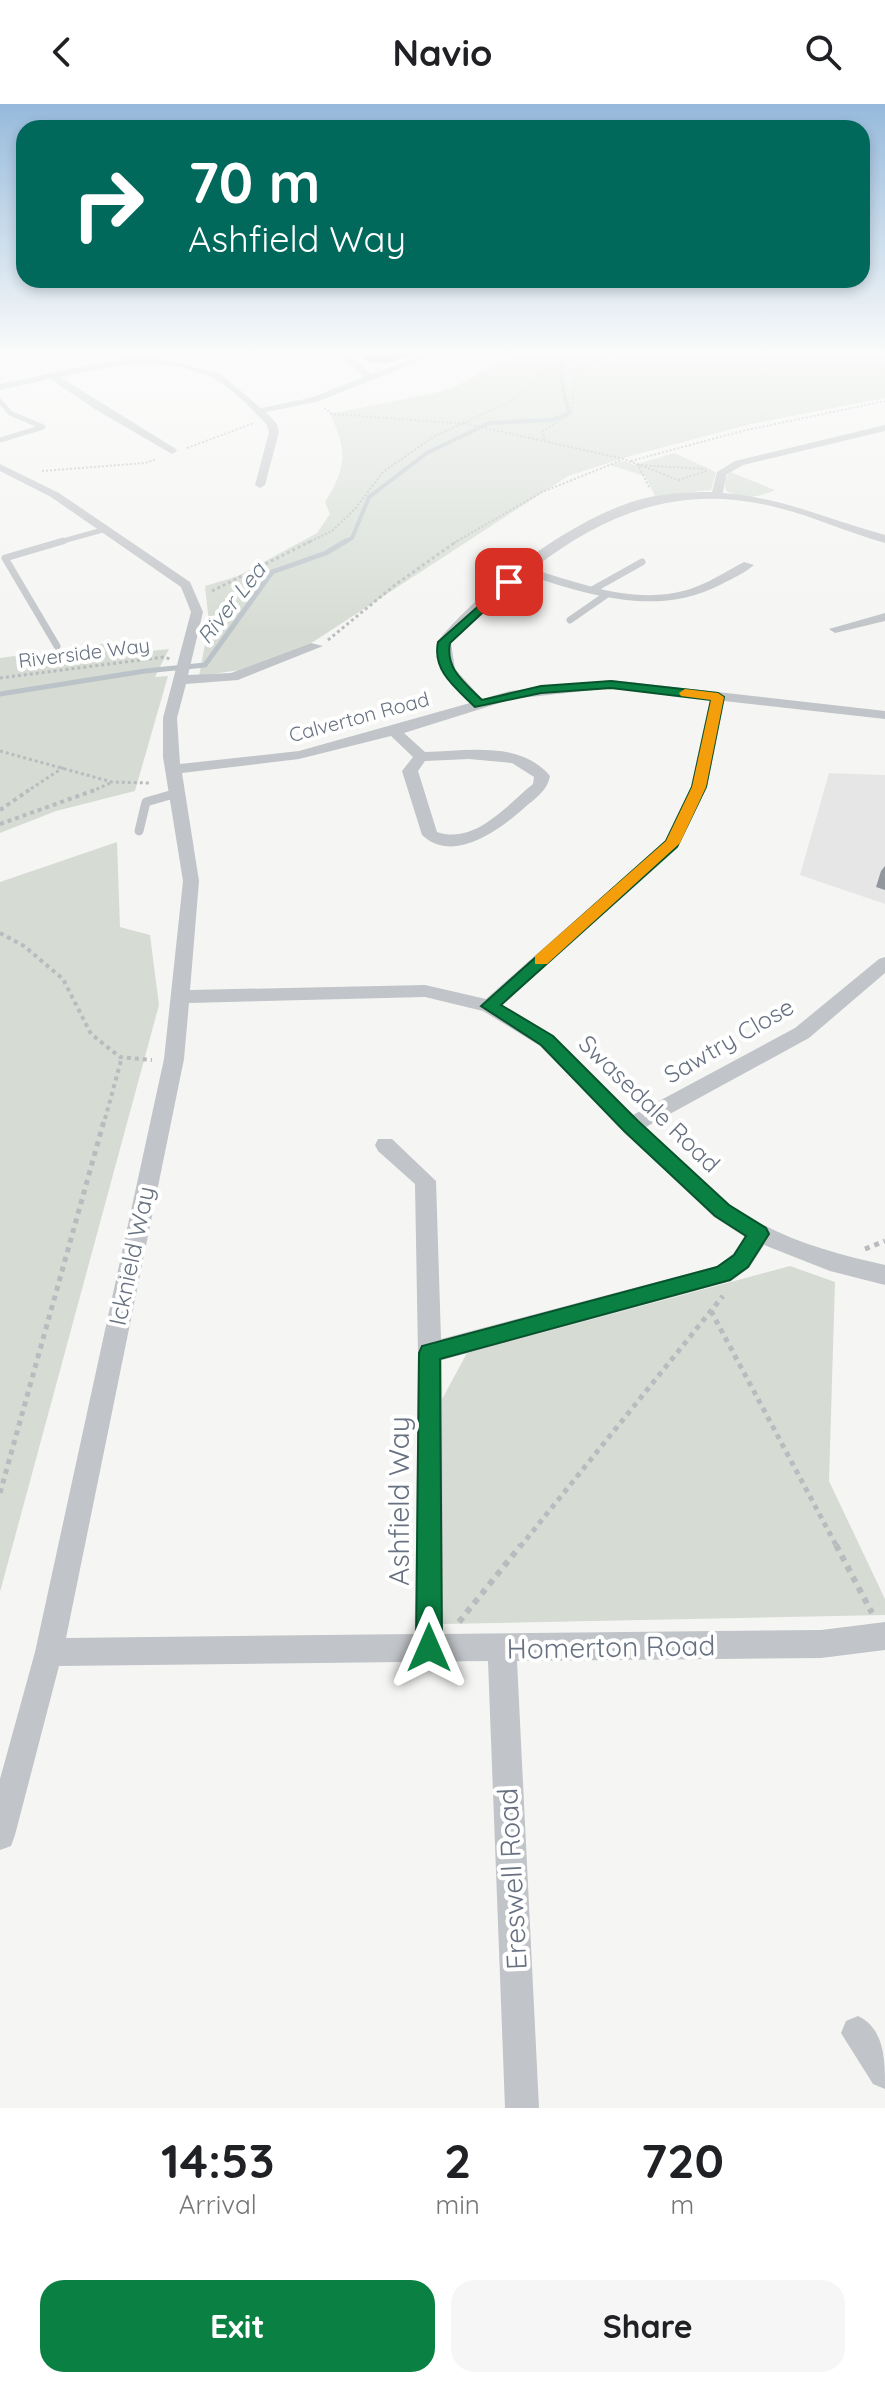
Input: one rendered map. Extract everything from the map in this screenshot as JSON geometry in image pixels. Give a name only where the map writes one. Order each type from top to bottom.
[{"type":"street","points":[[163,446],[172,451]]},
{"type":"street","points":[[260,485],[270,446]]},
{"type":"street","points":[[717,492],[721,474],[739,463],[812,446]]},
{"type":"street","name":"Icknield Way","points":[[0,1835],[49,1652],[174,1059],[191,881],[170,757],[170,718],[179,667],[192,637],[197,612],[186,585],[55,495],[1,468]]},
{"type":"street","points":[[479,704],[448,672],[441,655],[444,642],[523,570],[652,495],[717,492],[769,502],[882,536]]},
{"type":"street","points":[[523,570],[606,595],[632,599],[686,594],[748,565]]},
{"type":"street","points":[[835,629],[885,617]]},
{"type":"street","points":[[179,667],[233,677],[316,646]]},
{"type":"street","name":"Calverton Road","points":[[176,782],[394,731],[479,704],[541,689],[611,684],[885,715]]},
{"type":"street","points":[[489,1006],[672,843],[699,787],[718,697]]},
{"type":"street","points":[[394,731],[421,757],[505,755],[531,763],[542,776],[540,786],[475,837],[457,843],[430,835],[410,771],[421,757]]},
{"type":"street","name":"Sawtry Close","points":[[631,1126],[802,1033],[885,963]]},
{"type":"street","name":"Swasedale Road","points":[[182,997],[425,991],[489,1006],[547,1041],[631,1126],[722,1211],[759,1234],[830,1262],[885,1275]]},
{"type":"street","name":"Ashfield Way","points":[[385,1145],[425,1181],[433,1648]]},
{"type":"street","points":[[430,1353],[723,1274],[741,1261],[759,1234]]},
{"type":"street","name":"Homerton Road","points":[[49,1652],[821,1644],[885,1636]]},
{"type":"street","name":"Ereswell Road","points":[[502,1649],[522,2108]]},
{"type":"street","points":[[858,2033],[885,2072]]},
{"type":"lane","points":[[57,646],[5,558],[106,529]]},
{"type":"lane","points":[[592,590],[642,562]]},
{"type":"lane","points":[[570,620],[606,595]]},
{"type":"lane","points":[[139,831],[146,802],[176,782]]},
{"type":"path","points":[[212,591],[332,531],[355,509],[383,472],[421,446]]},
{"type":"path","points":[[565,446],[624,459],[717,492]]},
{"type":"path","points":[[630,461],[688,446]]},
{"type":"path","points":[[316,646],[469,532],[550,486],[624,459]]},
{"type":"path","points":[[638,465],[714,469],[678,480],[652,495],[638,465]]},
{"type":"path","name":"Riverside Way","points":[[0,678],[164,657],[179,667]]},
{"type":"path","points":[[0,751],[112,782],[176,782]]},
{"type":"path","points":[[0,810],[64,767]]},
{"type":"path","points":[[0,824],[88,794],[112,782]]},
{"type":"path","points":[[0,933],[24,946],[63,979],[91,1034],[122,1057],[152,1060]]},
{"type":"path","points":[[0,1493],[122,1057]]},
{"type":"path","points":[[433,1648],[732,1285],[723,1274]]},
{"type":"path","points":[[711,1311],[885,1636]]},
{"type":"shaded area","points":[[341,446],[670,446],[568,476],[313,642],[240,670],[199,676],[209,623],[205,586],[238,576],[317,533],[330,514],[325,502],[341,469]]},
{"type":"shaded area","points":[[674,453],[716,472],[711,490],[655,496],[645,476],[609,465],[625,461],[634,465]]},
{"type":"shaded area","points":[[730,472],[775,490],[750,496],[726,491],[724,480]]},
{"type":"shaded area","points":[[108,643],[122,654],[169,649],[155,677],[168,676],[135,791],[56,811],[0,833],[0,658]]},
{"type":"shaded area","points":[[829,773],[885,775],[885,904],[800,875]]},
{"type":"shaded area","points":[[117,842],[120,927],[150,935],[159,1005],[0,1592],[0,882]]},
{"type":"shaded area","points":[[790,1266],[835,1282],[829,1481],[885,1599],[885,1615],[443,1624],[441,1401],[467,1353]]},
{"type":"waterway","name":"River Lea","points":[[343,543],[352,538],[369,497],[427,453],[442,446]]},
{"type":"waterway","name":"River Lea","points":[[0,694],[145,671],[205,665],[272,572],[326,553],[346,541]]},
{"type":"slow traffic","points":[[541,960],[672,843],[699,787],[718,697],[685,693]]},
{"type":"route","points":[[429,1648],[430,1353],[723,1274],[741,1261],[759,1234],[722,1211],[631,1126],[547,1041],[489,1006],[672,843],[699,787],[718,697],[611,684],[541,689],[479,704],[448,672],[441,655],[444,642],[509,582]]}]
